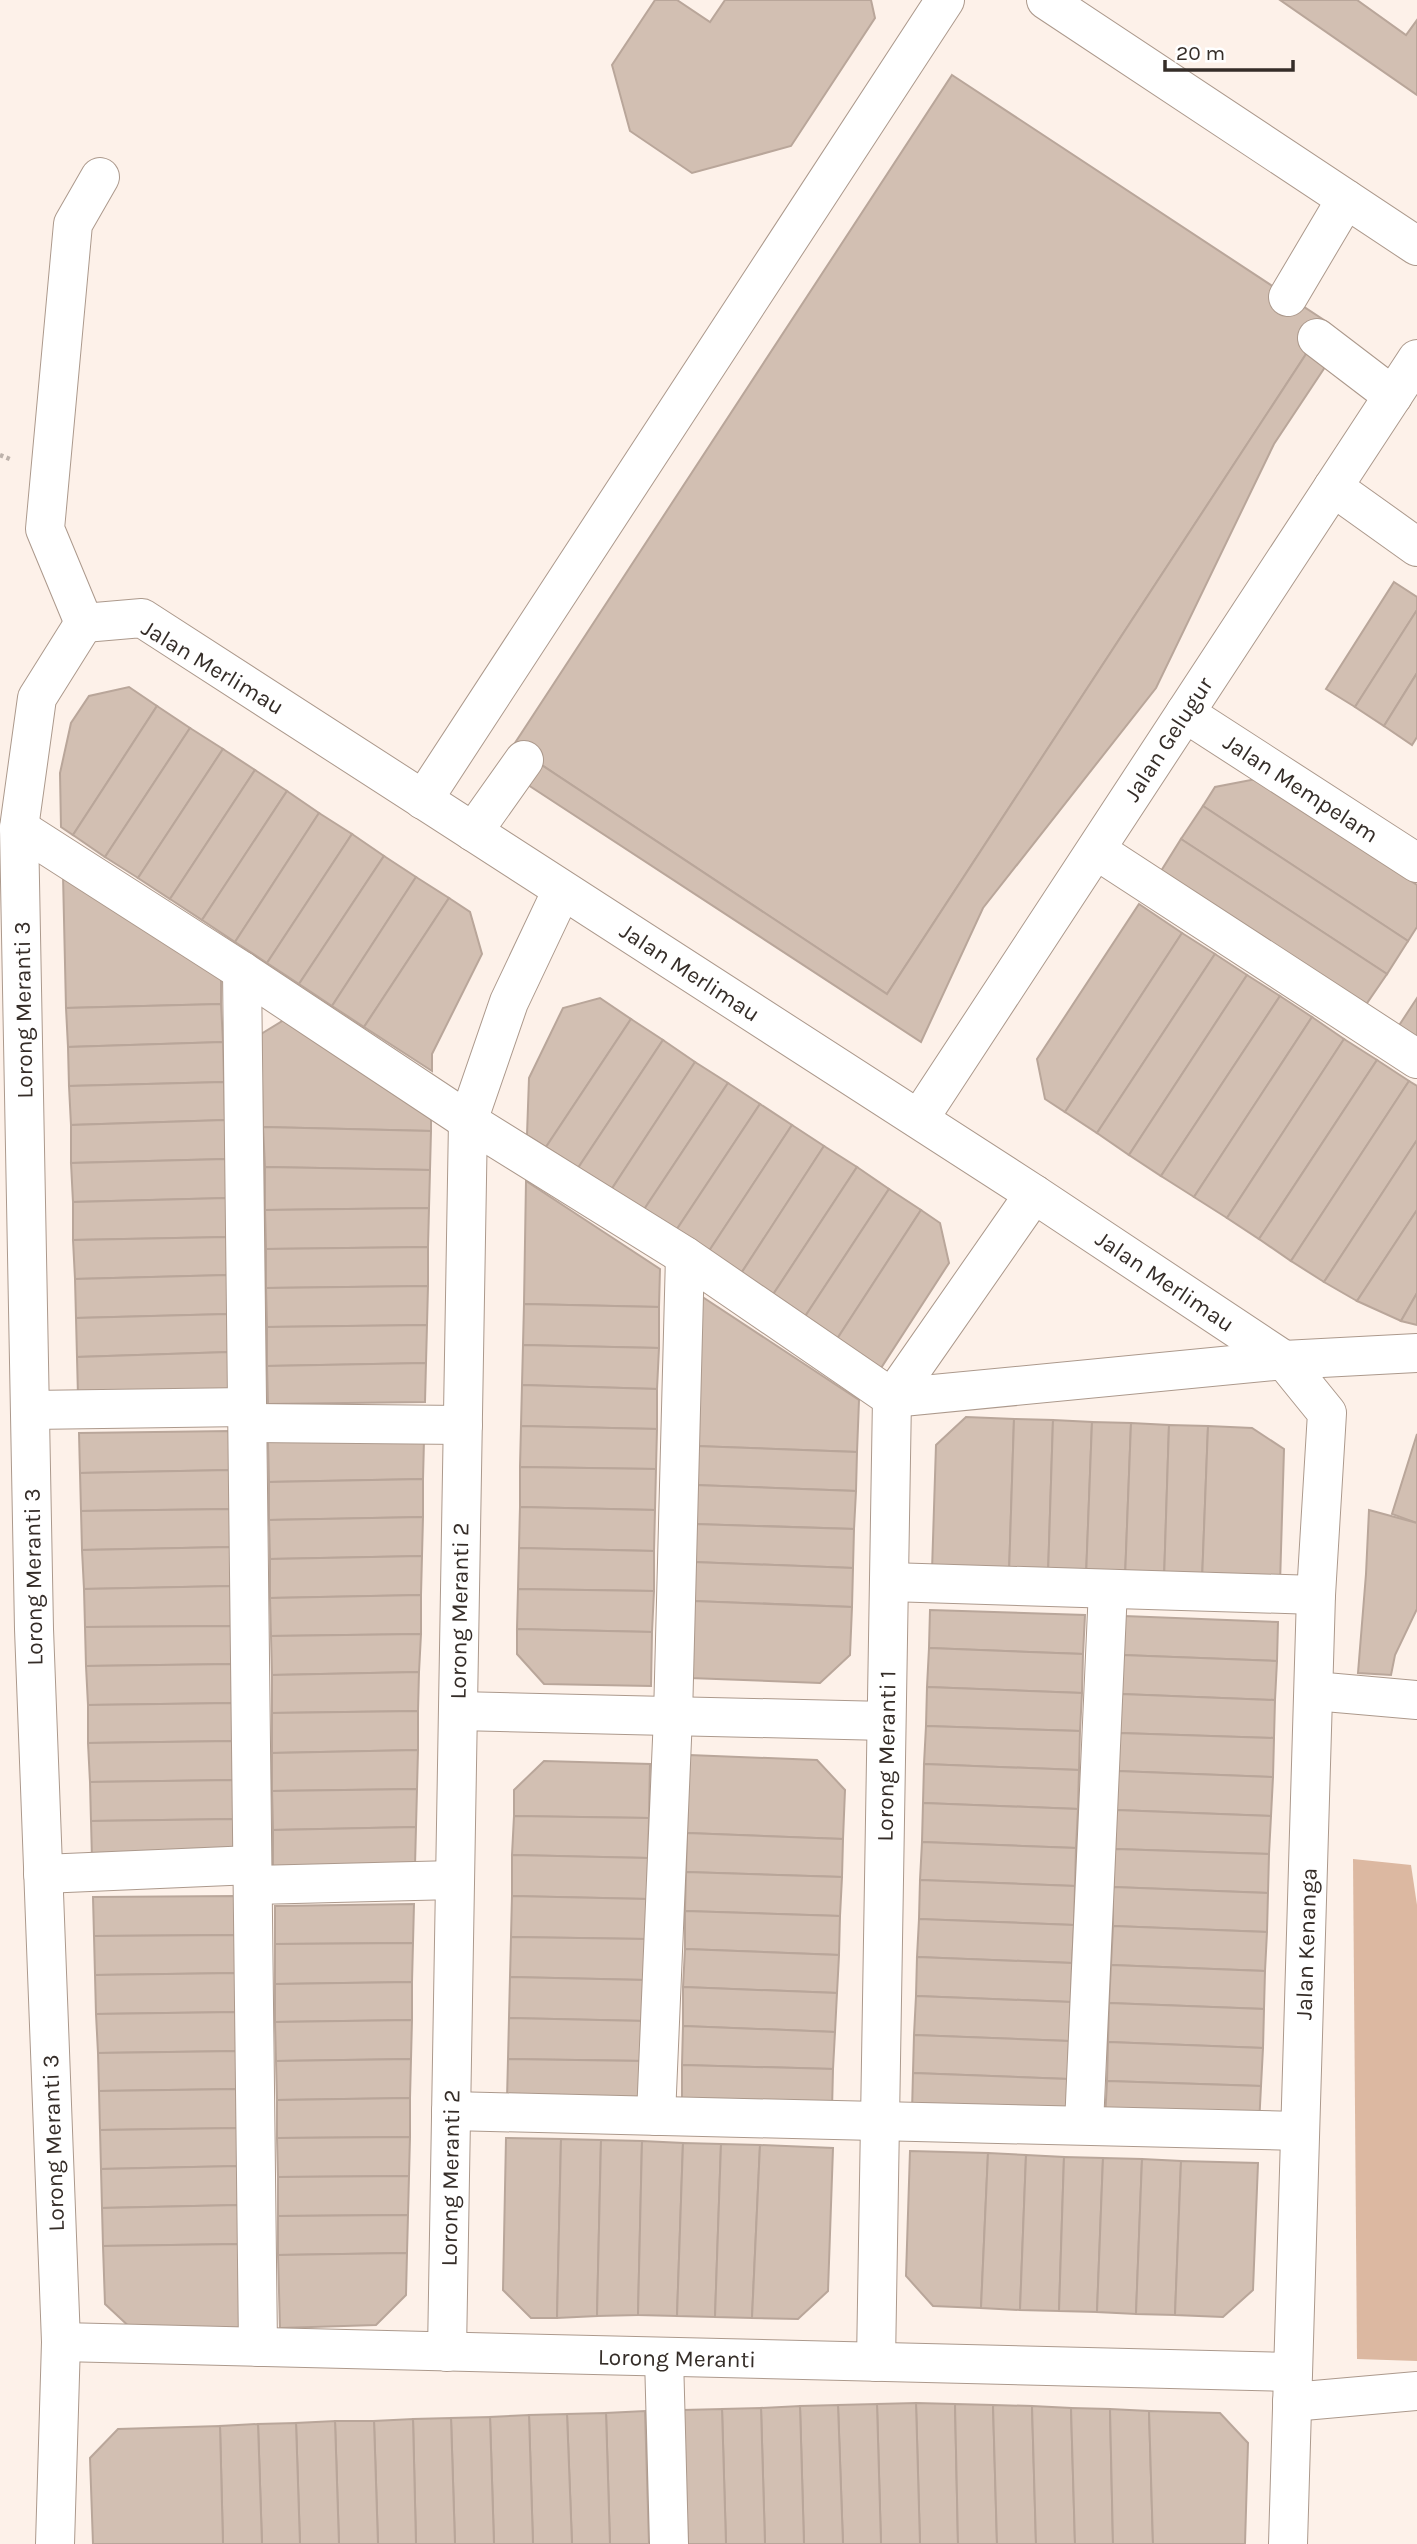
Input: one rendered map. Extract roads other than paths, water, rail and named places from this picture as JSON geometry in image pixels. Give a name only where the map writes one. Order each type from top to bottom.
[{"type":"street","points":[[422,800],[945,0]]},
{"type":"street","points":[[1046,0],[1417,246]]},
{"type":"street","points":[[84,624],[46,529],[73,224],[100,177]]},
{"type":"street","points":[[1288,297],[1346,199]]},
{"type":"street","points":[[1317,338],[1393,396]]},
{"type":"street","name":"Jalan Gelugur","points":[[919,1119],[1417,359]]},
{"type":"street","points":[[1333,487],[1417,547]]},
{"type":"street","name":"Jalan Merlimau","points":[[84,624],[142,618],[919,1119],[1284,1360]]},
{"type":"street","name":"Lorong Meranti 3","points":[[55,2544],[61,2342],[34,1629],[19,828],[37,698],[84,624]]},
{"type":"street","name":"Jalan Mempelam","points":[[1185,713],[1417,863]]},
{"type":"street","points":[[473,832],[524,760]]},
{"type":"street","points":[[19,828],[242,971],[468,1121],[685,1256],[892,1398],[1284,1360],[1417,1353]]},
{"type":"street","points":[[1096,850],[1417,1059]]},
{"type":"street","name":"Lorong Meranti 2","points":[[447,2352],[468,1121],[509,1002],[562,890]]},
{"type":"street","points":[[242,971],[258,2347]]},
{"type":"street","points":[[892,1398],[1034,1194]]},
{"type":"street","points":[[656,2116],[673,1716],[685,1256]]},
{"type":"street","name":"Jalan Kenanga","points":[[1284,1360],[1327,1413],[1316,1595],[1288,2544]]},
{"type":"street","name":"Lorong Meranti 1","points":[[876,2362],[892,1398]]},
{"type":"street","points":[[30,1410],[247,1415],[463,1425]]},
{"type":"street","points":[[889,1582],[1316,1595]]},
{"type":"street","points":[[1084,2125],[1108,1589]]},
{"type":"street","points":[[1314,1691],[1417,1700]]},
{"type":"street","points":[[458,1711],[886,1721]]},
{"type":"street","points":[[43,1874],[455,1880]]},
{"type":"street","points":[[451,2110],[1299,2131]]},
{"type":"street","name":"Lorong Meranti","points":[[61,2342],[876,2362],[1292,2387],[1417,2391]]},
{"type":"street","points":[[664,2357],[669,2544]]}]
